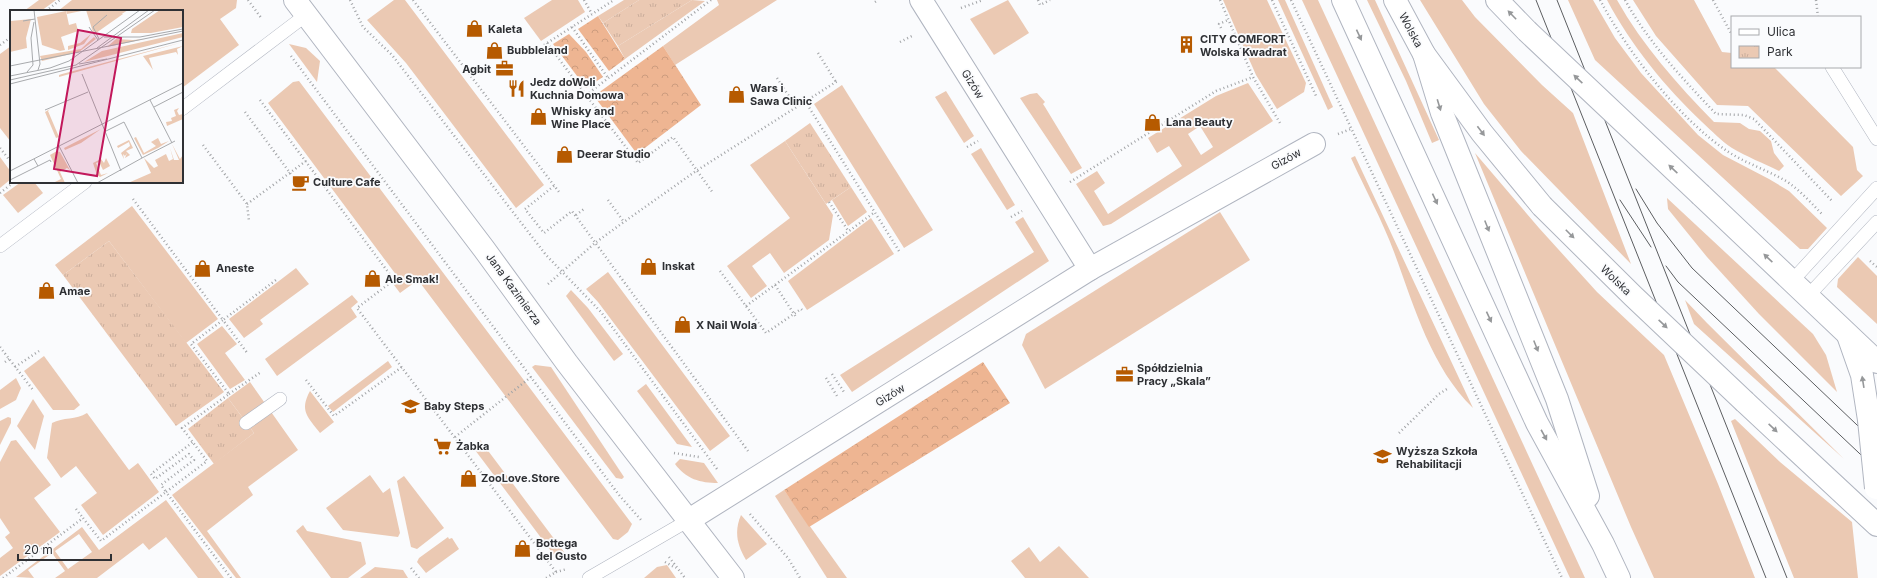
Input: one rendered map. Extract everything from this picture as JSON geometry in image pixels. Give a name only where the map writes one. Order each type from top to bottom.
[{"type":"main road","name":"Gizów","points":[[921,0],[1090,269]]},
{"type":"main road","points":[[1343,0],[1537,422],[1603,544],[1619,578]]},
{"type":"main road","name":"Wolska","points":[[1395,0],[1424,54],[1482,133],[1542,206],[1633,296],[1877,525]]},
{"type":"main road","points":[[1497,0],[1527,31],[1877,362]]},
{"type":"main road","name":"Jana Kazimierza","points":[[300,7],[484,249],[567,363],[733,578]]},
{"type":"main road","points":[[1424,54],[1442,114],[1557,399],[1603,544]]},
{"type":"main road","name":"Gizów","points":[[689,520],[1090,269],[1314,144]]},
{"type":"main road","points":[[1847,333],[1862,375],[1869,420],[1877,492]]},
{"type":"lane","points":[[183,107],[277,37],[300,7]]},
{"type":"lane","points":[[1833,68],[1877,139]]},
{"type":"lane","points":[[0,246],[84,183]]},
{"type":"lane","points":[[1792,281],[1877,188]]},
{"type":"lane","points":[[1808,296],[1877,222]]},
{"type":"lane","points":[[246,423],[280,399]]},
{"type":"lane","points":[[596,576],[655,539],[689,520]]},
{"type":"path","points":[[47,10],[60,0]]},
{"type":"path","points":[[248,0],[619,495],[685,578]]},
{"type":"path","points":[[350,0],[363,27],[392,55],[546,255],[601,312],[750,514],[788,558],[800,578]]},
{"type":"path","points":[[413,0],[559,192]]},
{"type":"path","points":[[584,0],[592,14]]},
{"type":"path","points":[[544,45],[614,0]]},
{"type":"path","points":[[586,95],[711,0]]},
{"type":"path","points":[[961,8],[983,0]]},
{"type":"path","points":[[1038,0],[1040,5],[1050,0]]},
{"type":"path","points":[[1220,0],[1253,76],[1280,123]]},
{"type":"path","points":[[1272,0],[1316,98]]},
{"type":"path","points":[[1291,0],[1562,578]]},
{"type":"path","points":[[1600,0],[1615,27],[1642,64],[1691,120],[1728,152],[1782,179],[1797,190],[1838,230]]},
{"type":"path","points":[[1625,0],[1651,40],[1671,65],[1716,114],[1744,115],[1754,119],[1849,218]]},
{"type":"path","points":[[1713,0],[1731,33]]},
{"type":"path","points":[[1816,0],[1818,16]]},
{"type":"path","points":[[1220,28],[1219,24],[1228,20]]},
{"type":"path","points":[[572,27],[608,78]]},
{"type":"path","points":[[900,42],[916,34]]},
{"type":"path","points":[[0,45],[10,38]]},
{"type":"path","points":[[547,43],[623,146],[638,163],[673,137],[713,193]]},
{"type":"path","points":[[548,284],[595,243],[696,171],[838,81],[818,53]]},
{"type":"path","points":[[1070,182],[1216,91],[1253,76]]},
{"type":"path","points":[[777,78],[796,107]]},
{"type":"path","points":[[260,100],[394,280],[357,308],[556,572],[546,578]]},
{"type":"path","points":[[805,101],[899,251]]},
{"type":"path","points":[[245,112],[293,177]]},
{"type":"path","points":[[967,147],[980,140]]},
{"type":"path","points":[[202,144],[247,204],[250,221]]},
{"type":"path","points":[[0,148],[10,161]]},
{"type":"path","points":[[247,204],[306,161]]},
{"type":"path","points":[[0,193],[13,183]]},
{"type":"path","points":[[554,186],[525,209],[544,233],[572,211],[752,455]]},
{"type":"path","points":[[133,199],[248,354]]},
{"type":"path","points":[[608,200],[624,222]]},
{"type":"path","points":[[829,202],[849,232]]},
{"type":"path","points":[[576,216],[584,209]]},
{"type":"path","points":[[1011,217],[1024,209]]},
{"type":"path","points":[[746,306],[875,212]]},
{"type":"path","points":[[1855,246],[1877,268]]},
{"type":"path","points":[[720,270],[766,334],[801,309],[804,312]]},
{"type":"path","points":[[229,394],[191,344],[276,280]]},
{"type":"path","points":[[775,285],[796,317]]},
{"type":"path","points":[[0,347],[33,390]]},
{"type":"path","points":[[15,367],[39,351]]},
{"type":"path","points":[[5,362],[9,359]]},
{"type":"path","points":[[306,380],[334,416],[402,366]]},
{"type":"path","points":[[76,509],[101,542],[207,462],[182,428],[261,372]]},
{"type":"path","points":[[832,374],[847,397]]},
{"type":"path","points":[[455,437],[531,377]]},
{"type":"path","points":[[826,378],[841,401]]},
{"type":"path","points":[[1399,433],[1439,394],[1447,389]]},
{"type":"path","points":[[193,442],[151,474],[155,479],[189,454],[194,460],[161,485],[230,578]]},
{"type":"path","points":[[674,453],[699,457]]},
{"type":"path","points":[[3,578],[83,518]]},
{"type":"path","points":[[411,568],[420,578]]},
{"type":"green space","points":[[39,0],[56,0],[42,10],[25,10]]},
{"type":"green space","points":[[72,0],[237,0],[236,8],[220,19],[239,45],[183,87],[183,10],[59,10]]},
{"type":"green space","points":[[394,0],[405,0],[544,185],[516,208],[406,63],[367,20]]},
{"type":"green space","points":[[552,0],[578,0],[585,12],[541,41],[524,18]]},
{"type":"green space","points":[[624,0],[639,0],[603,23],[598,16]]},
{"type":"green space","points":[[639,0],[692,0],[618,46],[603,23]]},
{"type":"green space","points":[[692,0],[705,1],[625,59],[618,46]]},
{"type":"green space","points":[[717,0],[777,0],[675,65],[663,46],[719,5]]},
{"type":"green space","points":[[1008,0],[1029,33],[994,55],[970,19]]},
{"type":"green space","points":[[1223,0],[1267,0],[1306,83],[1304,92],[1277,109],[1256,75]]},
{"type":"green space","points":[[1278,0],[1285,0],[1333,107],[1328,110]]},
{"type":"green space","points":[[1302,0],[1318,0],[1585,578],[1570,578]]},
{"type":"green space","points":[[1367,0],[1375,0],[1439,140],[1432,143],[1406,81]]},
{"type":"green space","points":[[1420,0],[1462,0],[1475,17],[1542,85],[1573,113],[1631,264],[1521,151],[1484,104]]},
{"type":"green space","points":[[1568,0],[1593,0],[1615,38],[1641,73],[1698,135],[1723,155],[1789,191],[1827,228],[1808,249],[1800,249],[1595,60]]},
{"type":"green space","points":[[1607,0],[1617,0],[1649,49],[1714,122],[1740,123],[1749,129],[1760,131],[1771,141],[1774,153],[1784,166],[1779,171],[1738,151],[1717,136],[1688,109],[1662,80],[1638,49],[1616,17]]},
{"type":"green space","points":[[1633,0],[1694,0],[1722,52],[1731,53],[1731,68],[1775,68],[1853,147],[1857,170],[1863,176],[1841,196],[1748,106],[1717,105],[1656,36]]},
{"type":"green space","points":[[598,16],[625,59],[609,71],[578,29]]},
{"type":"green space","points":[[569,34],[586,52],[603,77],[586,88],[553,44]]},
{"type":"green space","points":[[289,44],[306,48],[320,61],[317,82]]},
{"type":"green space","points":[[663,46],[701,105],[637,154],[594,96]]},
{"type":"green space","points":[[10,47],[10,141],[0,128],[0,54]]},
{"type":"green space","points":[[299,81],[632,524],[628,532],[618,540],[613,539],[418,280],[400,293],[394,285],[400,280],[268,103],[293,82]]},
{"type":"green space","points":[[1248,83],[1273,121],[1111,224],[1103,226],[1076,184],[1097,171],[1105,183],[1094,191],[1108,214],[1182,166],[1169,146],[1157,153],[1148,138],[1216,96]],"holes":[[[1200,126],[1213,147],[1201,155],[1188,134]]]},
{"type":"green space","points":[[842,85],[933,230],[904,248],[814,104]]},
{"type":"green space","points":[[946,91],[974,136],[964,143],[935,97]]},
{"type":"green space","points":[[1037,93],[1045,102],[1043,104],[1082,168],[1071,174],[1020,98]]},
{"type":"green space","points":[[810,123],[851,187],[826,204],[785,141]]},
{"type":"green space","points":[[785,141],[833,215],[829,240],[784,273],[770,253],[752,266],[767,286],[751,298],[727,266],[790,218],[750,165]]},
{"type":"green space","points":[[981,148],[1015,205],[1007,210],[971,154]]},
{"type":"green space","points":[[1475,153],[1539,228],[1597,292],[1664,355],[1718,484],[1755,578],[1654,578],[1631,527]]},
{"type":"green space","points":[[1355,156],[1473,408],[1458,392],[1446,374],[1425,335],[1379,216],[1351,158]]},
{"type":"green space","points":[[0,157],[10,171],[10,180],[0,188]]},
{"type":"green space","points":[[20,183],[35,183],[43,193],[18,213],[3,195]]},
{"type":"green space","points":[[851,187],[867,212],[848,226],[832,200]]},
{"type":"green space","points":[[1667,198],[1813,334],[1826,355],[1837,392],[1759,314],[1707,257],[1668,209]]},
{"type":"green space","points":[[132,206],[218,319],[186,343],[109,241],[63,275],[55,265]]},
{"type":"green space","points":[[1220,212],[1250,260],[1045,389],[1022,345],[1026,334]]},
{"type":"green space","points":[[1023,217],[1049,261],[852,392],[840,375],[1034,252],[1015,222]]},
{"type":"green space","points":[[871,218],[894,254],[807,310],[788,281]]},
{"type":"green space","points":[[109,241],[224,392],[176,426],[63,275]]},
{"type":"green space","points":[[1858,257],[1877,276],[1877,324],[1837,287],[1838,279]]},
{"type":"green space","points":[[296,268],[309,284],[260,320],[263,324],[244,338],[229,319]]},
{"type":"green space","points":[[608,272],[730,436],[710,451],[598,302],[586,289]]},
{"type":"green space","points":[[571,290],[588,308],[623,354],[614,361],[566,296]]},
{"type":"green space","points":[[352,295],[358,302],[351,308],[357,317],[277,376],[265,359]]},
{"type":"green space","points":[[1685,300],[1707,323],[1844,459],[1694,324]]},
{"type":"green space","points":[[222,326],[237,344],[225,353],[245,380],[230,389],[197,344]]},
{"type":"green space","points":[[44,356],[80,405],[74,410],[53,410],[24,371]]},
{"type":"green space","points":[[388,361],[392,367],[333,412],[328,406]]},
{"type":"green space","points":[[983,362],[1010,403],[809,527],[784,490]]},
{"type":"green space","points":[[535,365],[551,367],[624,477],[622,479],[616,478],[532,367]]},
{"type":"green space","points":[[16,378],[21,388],[16,400],[0,409],[0,390]]},
{"type":"green space","points":[[250,382],[298,450],[248,487],[253,495],[207,531],[241,578],[236,578],[172,495],[254,433],[228,398]]},
{"type":"green space","points":[[646,384],[692,447],[677,444],[637,391]]},
{"type":"green space","points":[[310,391],[334,422],[320,433],[306,414],[305,404]]},
{"type":"green space","points":[[228,398],[254,433],[214,464],[188,429]]},
{"type":"green space","points":[[33,399],[44,416],[35,450],[17,426]]},
{"type":"green space","points":[[87,413],[129,470],[138,463],[159,492],[103,535],[81,505],[97,493],[76,466],[61,478],[47,458],[52,423],[78,417]]},
{"type":"green space","points":[[8,417],[11,418],[11,423],[0,445],[0,421]]},
{"type":"green space","points":[[1735,419],[1780,462],[1852,522],[1858,578],[1794,578],[1731,421]]},
{"type":"green space","points":[[16,440],[51,485],[34,498],[60,532],[0,576],[0,558],[13,548],[5,537],[10,533],[0,518],[0,462],[11,441]]},
{"type":"green space","points":[[480,440],[567,556],[554,555],[472,446]]},
{"type":"green space","points":[[680,459],[704,463],[718,483],[699,481],[689,477],[675,464]]},
{"type":"green space","points":[[370,475],[383,493],[390,488],[400,533],[398,537],[343,530],[326,508]]},
{"type":"green space","points":[[404,476],[444,528],[417,549],[411,547],[397,481]]},
{"type":"green space","points":[[784,490],[847,578],[827,578],[775,496]]},
{"type":"green space","points":[[166,500],[224,578],[198,578],[166,537],[149,550],[143,543],[97,578],[55,578],[65,571],[52,553],[28,570],[34,578],[16,577],[82,527],[99,550]],"holes":[[[79,534],[92,552],[68,569],[55,551]]]},
{"type":"green space","points":[[741,515],[767,544],[746,560],[740,549],[737,532]]},
{"type":"green space","points":[[303,525],[307,531],[361,542],[366,564],[348,578],[331,578],[296,531]]},
{"type":"green space","points":[[448,537],[449,539],[452,538],[459,549],[426,573],[417,562],[419,558]]},
{"type":"green space","points":[[1059,546],[1089,578],[1025,578],[1011,561],[1029,547],[1040,562]]},
{"type":"green space","points":[[667,565],[676,578],[644,578],[657,567]]},
{"type":"green space","points":[[375,567],[403,570],[408,578],[360,578]]},
{"type":"tram line","points":[[1536,0],[1766,578]]},
{"type":"tram line","points":[[1557,0],[1787,578]]},
{"type":"tram line","points":[[1636,189],[1657,223],[1692,268],[1877,444]]},
{"type":"tram line","points":[[1620,200],[1651,247]]},
{"type":"tram line","points":[[1666,266],[1678,282],[1877,470]]},
{"type":"place","name":"Kaleta","points":[[475,29]]},
{"type":"place","name":"CITY COMFORT Wolska Kwadrat","points":[[1187,45]]},
{"type":"place","name":"Bubbleland","points":[[494,50]]},
{"type":"place","name":"Agbit","points":[[504,69]]},
{"type":"place","name":"Jedz doWoli Kuchnia Domowa","points":[[517,88]]},
{"type":"place","name":"Wars i Sawa Clinic","points":[[737,94]]},
{"type":"place","name":"Whisky and Wine Place","points":[[538,117]]},
{"type":"place","name":"Lana Beauty","points":[[1153,122]]},
{"type":"place","name":"Deerar Studio","points":[[564,154]]},
{"type":"place","name":"Culture Cafe","points":[[300,182]]},
{"type":"place","name":"Inskat","points":[[649,266]]},
{"type":"place","name":"Aneste","points":[[203,268]]},
{"type":"place","name":"Ale Smak!","points":[[372,279]]},
{"type":"place","name":"Amae","points":[[46,291]]},
{"type":"place","name":"X Nail Wola","points":[[683,325]]},
{"type":"place","name":"Spółdzielnia Pracy „Skala”","points":[[1124,374]]},
{"type":"place","name":"Baby Steps","points":[[411,406]]},
{"type":"place","name":"Żabka","points":[[443,446]]},
{"type":"place","name":"Wyższa Szkoła Rehabilitacji","points":[[1383,457]]},
{"type":"place","name":"ZooLove.Store","points":[[468,478]]},
{"type":"place","name":"Bottega del Gusto","points":[[523,549]]}]
